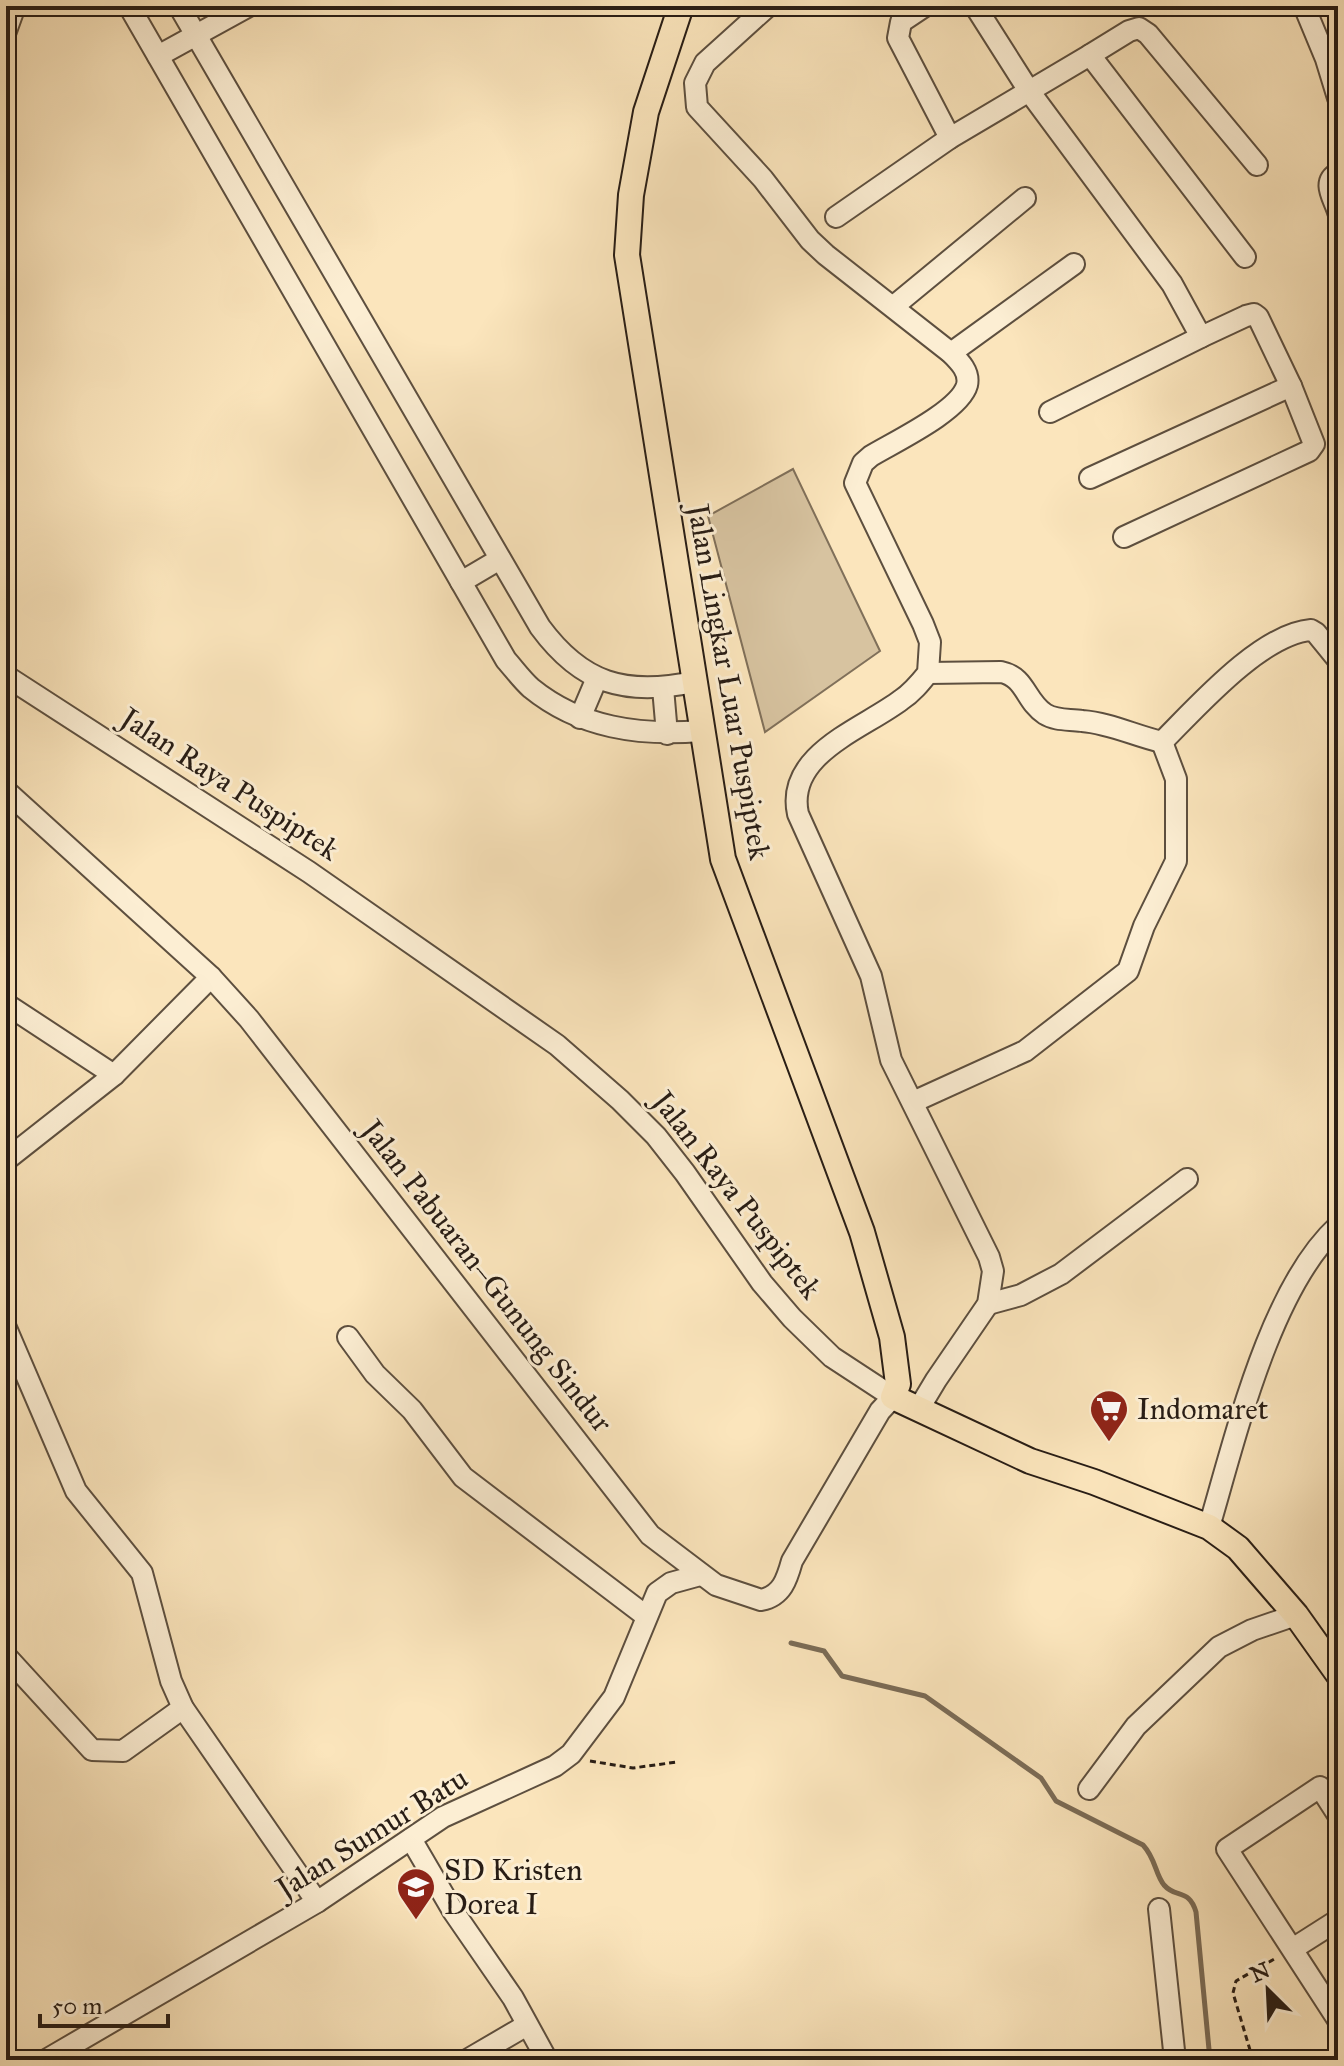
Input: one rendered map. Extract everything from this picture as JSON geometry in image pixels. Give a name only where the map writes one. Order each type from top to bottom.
[{"type":"main road","name":"Jalan Lingkar Luar Puspiptek","points":[[681,6],[646,112],[631,195],[627,255],[723,859],[862,1232],[892,1337],[898,1384],[893,1397]]},
{"type":"main road","name":"Jalan Raya Puspiptek","points":[[893,1397],[1030,1461],[1209,1527],[1238,1548],[1296,1615],[1338,1674]]},
{"type":"street","points":[[6,31],[15,6]]},
{"type":"street","points":[[129,6],[506,660],[531,688],[580,718],[616,729],[667,734],[701,731]]},
{"type":"street","points":[[179,6],[500,559],[557,650],[576,667],[597,678],[632,686],[663,688],[694,682]]},
{"type":"street","points":[[158,56],[249,6]]},
{"type":"street","points":[[768,6],[705,63],[695,83],[697,107],[763,179],[810,240],[951,353],[966,373],[966,388],[954,405],[871,456],[863,463],[855,483],[930,642],[928,673],[903,699],[829,747],[807,767],[798,784],[796,806],[871,976],[886,1046],[989,1257],[993,1271],[988,1304],[918,1410]]},
{"type":"street","points":[[925,6],[901,22],[898,38],[950,138]]},
{"type":"street","points":[[975,6],[1029,91],[1172,284],[1201,337]]},
{"type":"street","points":[[1304,6],[1338,98]]},
{"type":"street","points":[[836,217],[950,138],[1129,31],[1139,28],[1148,34],[1257,165]]},
{"type":"street","points":[[1090,55],[1245,257]]},
{"type":"street","points":[[1338,173],[1331,177],[1329,183],[1338,212]]},
{"type":"street","points":[[894,306],[1025,198]]},
{"type":"street","points":[[951,353],[1074,264]]},
{"type":"street","points":[[1050,412],[1201,337],[1254,314],[1258,317],[1314,444],[1309,451],[1124,537]]},
{"type":"street","points":[[1090,478],[1291,386]]},
{"type":"street","points":[[461,582],[500,559]]},
{"type":"street","points":[[1162,742],[1250,658],[1283,638],[1311,630],[1338,660]]},
{"type":"street","points":[[928,673],[1011,674],[1021,682],[1036,706],[1053,718],[1085,721],[1162,742]]},
{"type":"street","name":"Jalan Raya Puspiptek","points":[[6,676],[309,872],[557,1045],[656,1136],[762,1283],[792,1318],[832,1357],[893,1397]]},
{"type":"street","points":[[580,718],[597,678]]},
{"type":"street","points":[[663,688],[667,734]]},
{"type":"street","points":[[913,1102],[1025,1051],[1128,971],[1144,926],[1176,861],[1176,779],[1162,742]]},
{"type":"street","name":"Jalan Pabuaran–Gunung Sindur","points":[[6,791],[211,977],[249,1019],[650,1535],[700,1575],[716,1585],[761,1600],[777,1593],[786,1582],[792,1561],[860,1444],[880,1411],[893,1397]]},
{"type":"street","points":[[6,1160],[114,1075],[211,977]]},
{"type":"street","points":[[6,1004],[114,1075]]},
{"type":"street","points":[[988,1304],[1021,1295],[1061,1274],[1187,1179]]},
{"type":"street","points":[[1209,1527],[1238,1428],[1273,1330],[1304,1266],[1322,1241],[1338,1226]]},
{"type":"street","points":[[6,1328],[76,1491],[142,1573],[171,1681],[183,1708],[317,1902]]},
{"type":"street","points":[[348,1337],[375,1374],[412,1410],[463,1477],[646,1616]]},
{"type":"street","name":"Jalan Sumur Batu","points":[[46,2060],[317,1902],[465,1805],[555,1766],[571,1754],[614,1697],[646,1616],[661,1589],[700,1575]]},
{"type":"street","points":[[1089,1789],[1136,1726],[1219,1647],[1252,1630],[1296,1615]]},
{"type":"street","points":[[6,1656],[92,1750],[123,1751],[183,1708]]},
{"type":"street","points":[[1338,1815],[1320,1787],[1227,1849],[1338,2020]]},
{"type":"street","points":[[411,1839],[453,1911],[513,1998],[547,2060]]},
{"type":"street","points":[[1159,1909],[1175,2060]]},
{"type":"street","points":[[1294,1948],[1338,1920]]},
{"type":"street","points":[[467,2060],[527,2025]]},
{"type":"path","points":[[571,1754],[598,1764],[633,1768],[677,1762]]},
{"type":"path","points":[[1253,2060],[1233,1993],[1236,1981],[1294,1948]]},
{"type":"shaded area","points":[[793,469],[880,651],[765,732],[708,516]]},
{"type":"waterway","points":[[791,1643],[824,1651],[842,1676],[925,1696],[1041,1778],[1056,1801],[1143,1845],[1164,1885],[1190,1900],[1196,1912],[1210,2060]]},
{"type":"place","name":"Indomaret","points":[[1109,1443]]},
{"type":"place","name":"SD Kristen Dorea I","points":[[416,1921]]}]
